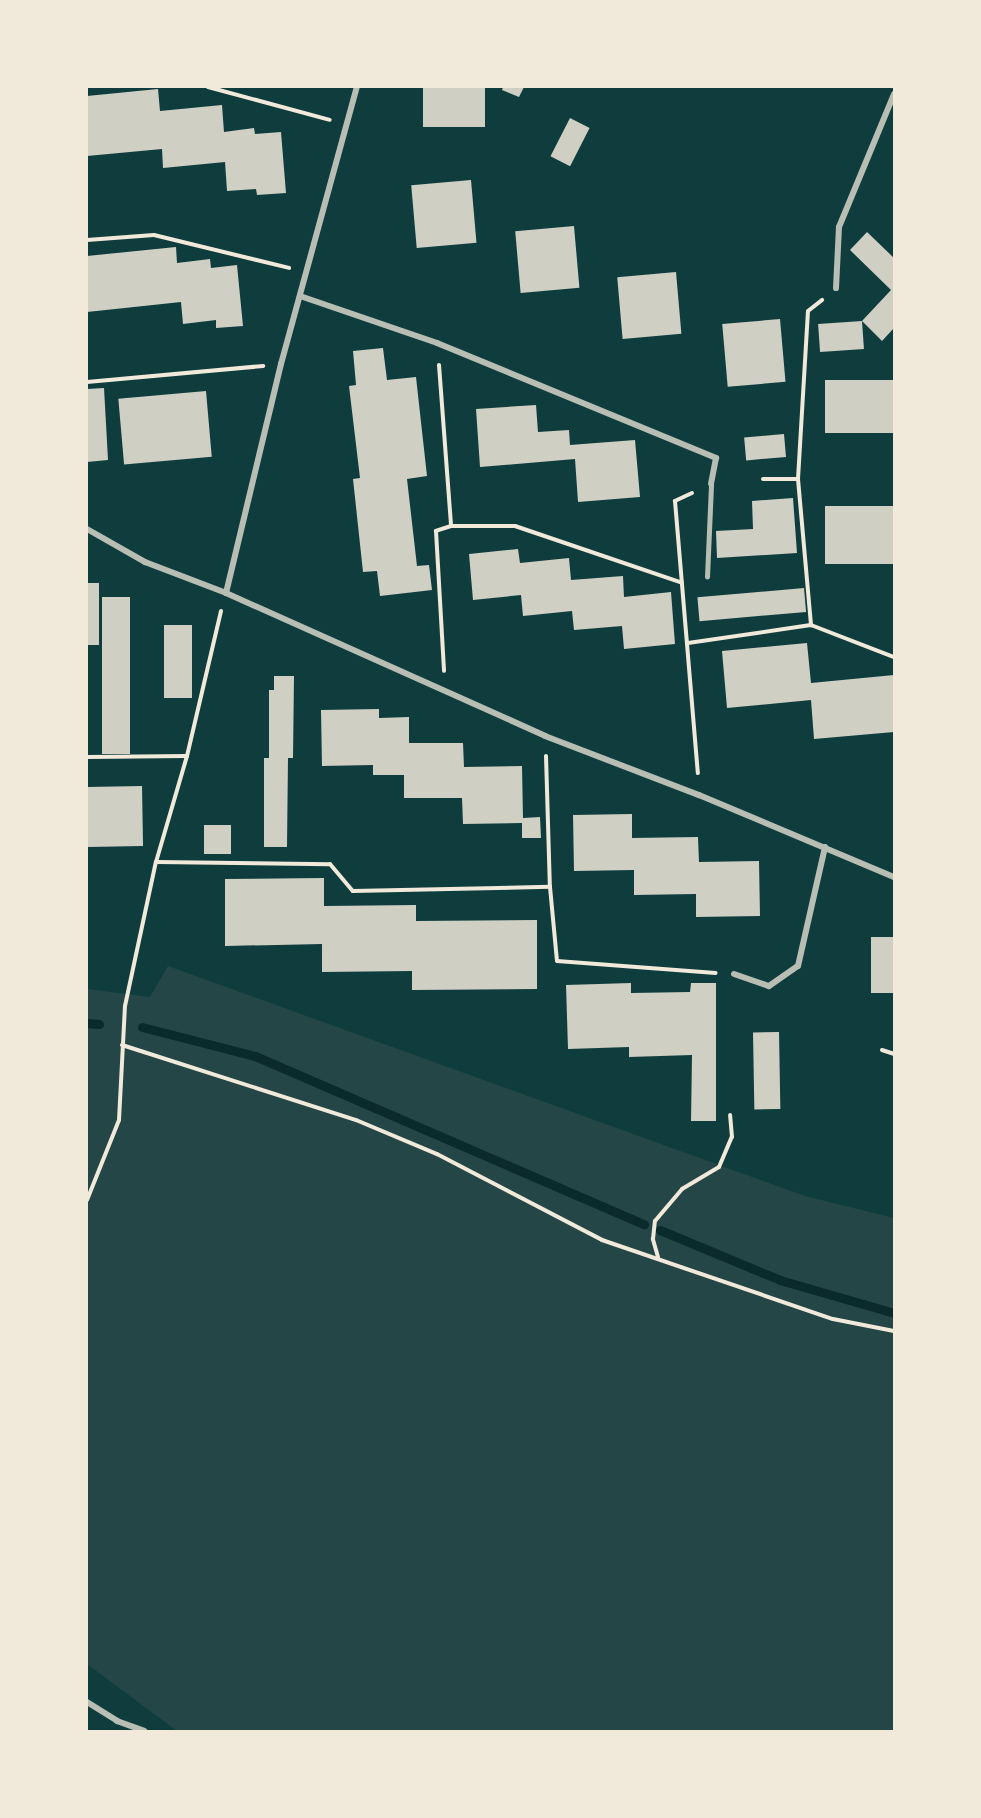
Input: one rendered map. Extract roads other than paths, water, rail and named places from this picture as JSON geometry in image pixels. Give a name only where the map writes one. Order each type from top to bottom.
[{"type":"street","points":[[226,593],[281,364],[300,296],[309,273],[357,87]]},
{"type":"street","points":[[836,288],[839,227],[894,94]]},
{"type":"street","points":[[300,296],[437,343],[716,458],[711,484]]},
{"type":"street","points":[[87,529],[145,562],[226,593],[445,689],[545,736],[699,795],[894,877]]},
{"type":"street","points":[[734,974],[769,986],[798,966],[825,847]]},
{"type":"street","points":[[87,1702],[117,1721],[144,1731]]},
{"type":"lane","points":[[707,577],[711,484]]},
{"type":"waterway","points":[[87,1023],[99,1024]]},
{"type":"waterway","points":[[142,1027],[255,1056],[644,1224]]},
{"type":"waterway","points":[[660,1230],[780,1280],[894,1313]]}]
